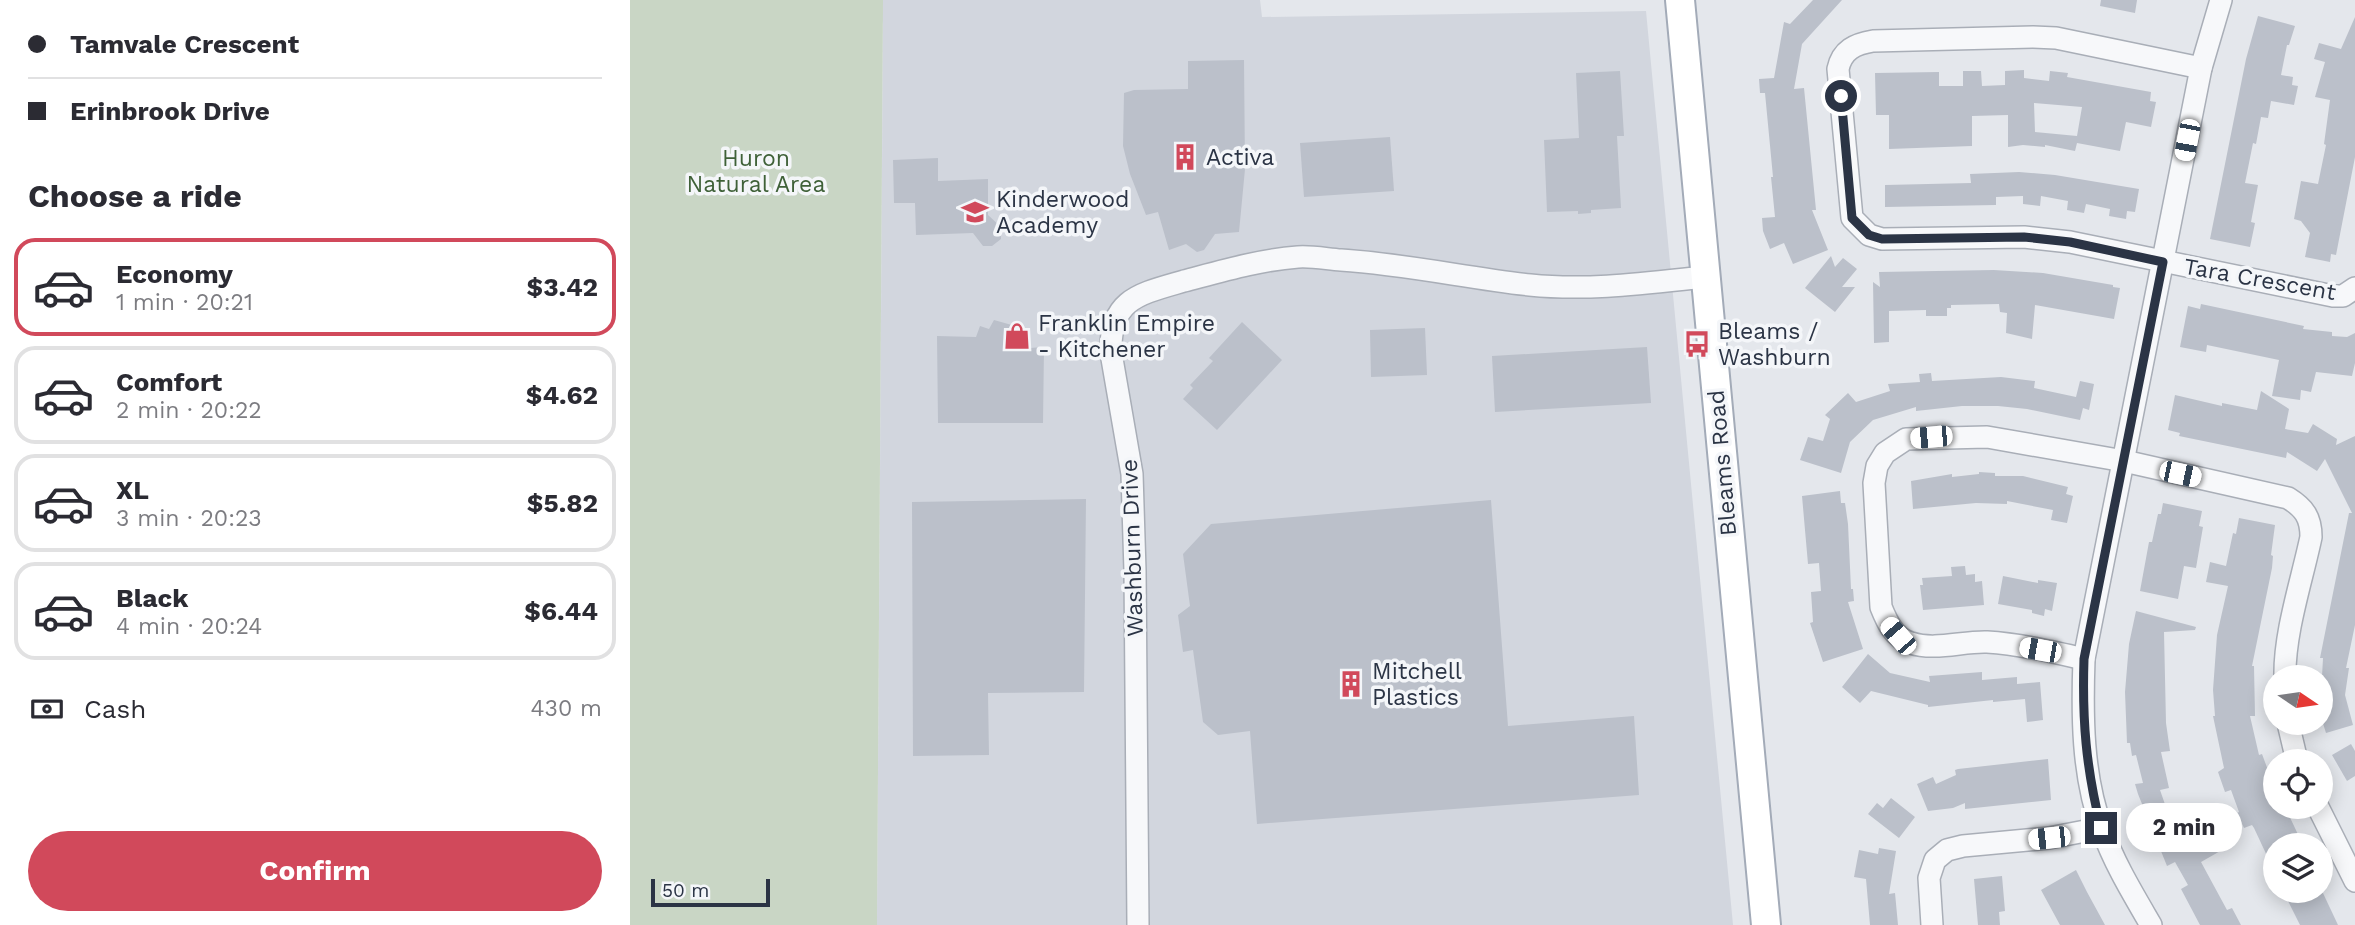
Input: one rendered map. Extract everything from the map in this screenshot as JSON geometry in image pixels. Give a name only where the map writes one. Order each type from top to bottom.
[{"type":"main road","name":"Bleams Road","points":[[1679,0],[1766,925]]},
{"type":"street","points":[[2151,925],[2122,874],[2101,828],[2091,785],[2082,713],[2084,659],[2202,68],[2221,0]]},
{"type":"street","name":"Tara Crescent","points":[[2202,68],[2066,40],[2033,37],[1872,41],[1851,48],[1840,61],[1838,69],[1852,218],[1869,235],[1882,239],[2024,237],[2070,242],[2333,296],[2343,296],[2355,289]]},
{"type":"street","name":"Washburn Drive","points":[[1138,925],[1132,484],[1111,354],[1115,317],[1126,304],[1154,289],[1220,271],[1247,264],[1300,257],[1384,262],[1530,285],[1585,288],[1705,278]]},
{"type":"street","points":[[2084,659],[1986,642],[1922,646],[1909,643],[1898,636],[1888,624],[1881,607],[1874,483],[1877,466],[1885,453],[1906,439],[1987,437],[2124,461],[2288,498],[2307,513],[2311,537],[2285,665]]},
{"type":"street","points":[[2324,819],[2355,881]]},
{"type":"street","points":[[1932,925],[1929,878],[1935,860],[1947,850],[1963,846],[2049,838],[2101,828]]},
{"type":"shaded area","points":[[871,0],[1260,0],[1262,17],[1646,11],[1733,925],[877,925],[883,23]]},
{"type":"green space","name":"Huron Natural Area","points":[[630,0],[883,0],[877,925],[630,925]]},
{"type":"building","points":[[1813,0],[1842,0],[1802,44],[1794,89],[1804,88],[1816,210],[1812,210],[1828,250],[1793,264],[1784,243],[1770,249],[1763,231],[1762,218],[1775,217],[1765,93],[1760,93],[1759,79],[1774,78],[1784,22],[1790,24]]},
{"type":"building","points":[[2101,0],[2137,0],[2135,13],[2100,6]]},
{"type":"building","points":[[2258,16],[2295,26],[2287,45],[2281,75],[2293,77],[2292,85],[2298,86],[2294,105],[2271,101],[2268,118],[2261,117],[2256,144],[2253,143],[2245,183],[2258,185],[2251,222],[2255,223],[2250,247],[2210,239],[2246,59]]},
{"type":"building","points":[[2355,17],[2355,157],[2336,255],[2331,254],[2330,262],[2305,257],[2310,233],[2301,221],[2294,219],[2301,181],[2318,184],[2326,145],[2330,100],[2315,97],[2325,62],[2314,59],[2319,43],[2341,49]]},
{"type":"building","name":"Activa","points":[[1244,60],[1245,169],[1239,232],[1215,234],[1204,250],[1197,252],[1186,244],[1169,250],[1158,212],[1146,215],[1130,174],[1123,146],[1124,93],[1134,90],[1188,89],[1188,61]]},
{"type":"building","points":[[2024,70],[2024,78],[2049,81],[2050,71],[2068,73],[2067,77],[2151,92],[2150,101],[2156,102],[2151,127],[2126,122],[2120,151],[2077,143],[2075,151],[2045,145],[2008,147],[2008,115],[1972,116],[1972,146],[1889,149],[1889,115],[1876,115],[1875,73],[1939,72],[1939,86],[1963,86],[1963,71],[1981,71],[1982,86],[2005,85],[2005,71]],"holes":[[[2034,103],[2082,107],[2077,136],[2035,132]]]},
{"type":"building","points":[[1620,71],[1624,136],[1617,136],[1621,208],[1591,210],[1591,213],[1578,214],[1578,211],[1547,212],[1544,140],[1579,138],[1576,73]]},
{"type":"building","points":[[1390,137],[1394,191],[1304,197],[1300,143]]},
{"type":"building","points":[[938,158],[938,181],[988,179],[988,215],[1001,227],[1001,239],[992,246],[983,246],[973,233],[916,235],[915,203],[894,203],[893,160]]},
{"type":"building","points":[[2019,172],[2139,189],[2135,212],[2127,211],[2126,219],[2109,216],[2110,209],[2086,204],[2084,213],[2067,210],[2068,201],[2041,196],[2040,206],[2023,204],[2023,196],[1996,197],[1996,205],[1885,207],[1885,185],[1971,183],[1970,174]]},
{"type":"building","points":[[1831,256],[1835,267],[1843,258],[1857,269],[1842,287],[1855,287],[1835,312],[1805,288]]},
{"type":"building","points":[[1994,270],[2043,273],[2113,285],[2120,288],[2114,319],[2035,305],[2032,339],[2006,333],[2007,313],[2000,312],[1999,304],[1951,305],[1951,308],[1947,308],[1947,316],[1926,316],[1926,310],[1889,311],[1889,342],[1874,343],[1873,282],[1880,287],[1879,272]]},
{"type":"building","points":[[2201,304],[2304,326],[2303,329],[2332,332],[2332,336],[2347,337],[2355,333],[2352,376],[2316,372],[2311,392],[2301,390],[2300,400],[2272,396],[2279,360],[2207,345],[2206,352],[2180,347],[2188,306],[2200,309]]},
{"type":"building","points":[[994,320],[1029,330],[1030,348],[1044,347],[1043,423],[938,423],[937,336],[976,337],[980,326],[989,329]]},
{"type":"building","points":[[1242,322],[1282,360],[1217,430],[1183,399],[1193,388],[1190,385],[1213,361],[1209,358]]},
{"type":"building","points":[[1425,328],[1427,375],[1371,377],[1370,330]]},
{"type":"building","points":[[1647,347],[1651,403],[1495,412],[1492,356]]},
{"type":"building","points":[[1931,373],[1932,381],[2001,377],[2035,381],[2034,388],[2076,397],[2080,381],[2094,384],[2089,410],[2083,408],[2080,420],[1998,406],[1962,406],[1916,411],[1916,407],[1873,420],[1850,442],[1841,473],[1800,460],[1808,437],[1823,441],[1830,419],[1825,415],[1848,393],[1856,402],[1890,391],[1888,384],[1920,382],[1919,374]]},
{"type":"building","points":[[2261,391],[2289,409],[2285,429],[2308,433],[2313,424],[2337,439],[2336,445],[2355,436],[2355,625],[2346,668],[2349,668],[2345,695],[2353,725],[2333,731],[2333,665],[2323,665],[2323,658],[2320,658],[2349,513],[2352,513],[2325,459],[2317,471],[2287,452],[2286,458],[2179,436],[2180,433],[2168,430],[2175,395],[2222,406],[2222,403],[2257,410]]},
{"type":"building","points":[[1979,472],[1995,473],[1995,476],[2023,476],[2068,487],[2066,494],[2073,496],[2067,523],[2051,520],[2053,510],[2007,501],[2007,504],[1976,503],[1913,509],[1911,481]]},
{"type":"building","points":[[1840,491],[1848,524],[1854,601],[1848,602],[1863,649],[1823,662],[1810,623],[1813,622],[1811,592],[1821,591],[1819,563],[1808,564],[1802,496]]},
{"type":"building","points":[[1086,499],[1084,692],[988,693],[989,755],[913,756],[912,502]]},
{"type":"building","name":"Mitchell Plastics","points":[[1491,500],[1508,726],[1634,716],[1639,795],[1257,824],[1250,731],[1218,735],[1203,722],[1193,650],[1183,652],[1178,615],[1190,606],[1183,554],[1211,524]]},
{"type":"building","points":[[2163,503],[2202,511],[2199,526],[2203,527],[2196,568],[2184,566],[2178,599],[2140,591],[2149,542],[2152,542]]},
{"type":"building","points":[[2239,518],[2275,525],[2272,568],[2252,666],[2255,716],[2250,716],[2259,755],[2263,757],[2263,819],[2291,819],[2297,833],[2263,833],[2263,848],[2252,825],[2244,828],[2231,790],[2225,792],[2218,772],[2224,768],[2213,716],[2217,635],[2228,586],[2206,582],[2210,562],[2226,566],[2233,533],[2236,534]]},
{"type":"building","points":[[1965,566],[1966,575],[1975,574],[1975,582],[1982,581],[1984,605],[1923,610],[1920,585],[1923,585],[1922,578],[1952,576],[1951,567]]},
{"type":"building","points":[[2003,576],[2038,583],[2038,580],[2057,583],[2052,611],[2045,609],[2044,616],[2032,613],[2032,610],[1998,604]]},
{"type":"building","points":[[2136,611],[2196,627],[2195,630],[2164,632],[2166,723],[2170,751],[2161,752],[2169,788],[2160,790],[2174,830],[2190,823],[2200,842],[2216,835],[2222,850],[2201,862],[2227,910],[2232,908],[2241,925],[2200,925],[2181,889],[2188,885],[2175,862],[2167,866],[2138,794],[2135,784],[2143,783],[2136,755],[2132,756],[2130,743],[2127,743],[2125,692],[2129,644]]},
{"type":"building","points":[[1868,654],[1890,673],[1930,682],[1929,676],[1982,672],[1982,680],[2017,677],[2017,684],[2040,682],[2043,720],[2027,722],[2025,699],[1928,707],[1871,691],[1860,703],[1842,687]]},
{"type":"building","points":[[2351,744],[2355,751],[2355,776],[2347,781],[2333,754]]},
{"type":"building","points":[[2048,759],[2051,800],[1965,809],[1965,803],[1953,808],[1928,811],[1917,784],[1933,777],[1936,784],[1956,775],[1955,770],[1958,769]]},
{"type":"building","points":[[1891,798],[1915,817],[1899,838],[1868,814],[1877,803],[1883,808]]},
{"type":"building","points":[[1879,848],[1896,851],[1889,894],[1895,893],[1898,925],[1870,925],[1866,879],[1854,877],[1859,850],[1878,854]]},
{"type":"building","points":[[2076,870],[2105,925],[2060,925],[2041,890]]},
{"type":"building","points":[[2002,876],[2005,911],[1999,912],[2000,925],[1978,925],[1974,879]]},
{"type":"building","points":[[2289,903],[2328,903],[2338,925],[2300,925]]},
{"type":"place","name":"Activa","points":[[1185,157]]},
{"type":"place","name":"Kinderwood Academy","points":[[975,212]]},
{"type":"place","name":"Franklin Empire - Kitchener","points":[[1017,336]]},
{"type":"place","name":"Bleams / Washburn","points":[[1697,344]]},
{"type":"place","name":"Mitchell Plastics","points":[[1351,684]]},
{"type":"route","points":[[1841,96],[1852,218],[1869,235],[1882,239],[2024,237],[2070,242],[2163,262],[2084,659],[2082,713],[2091,785],[2101,828]]}]
